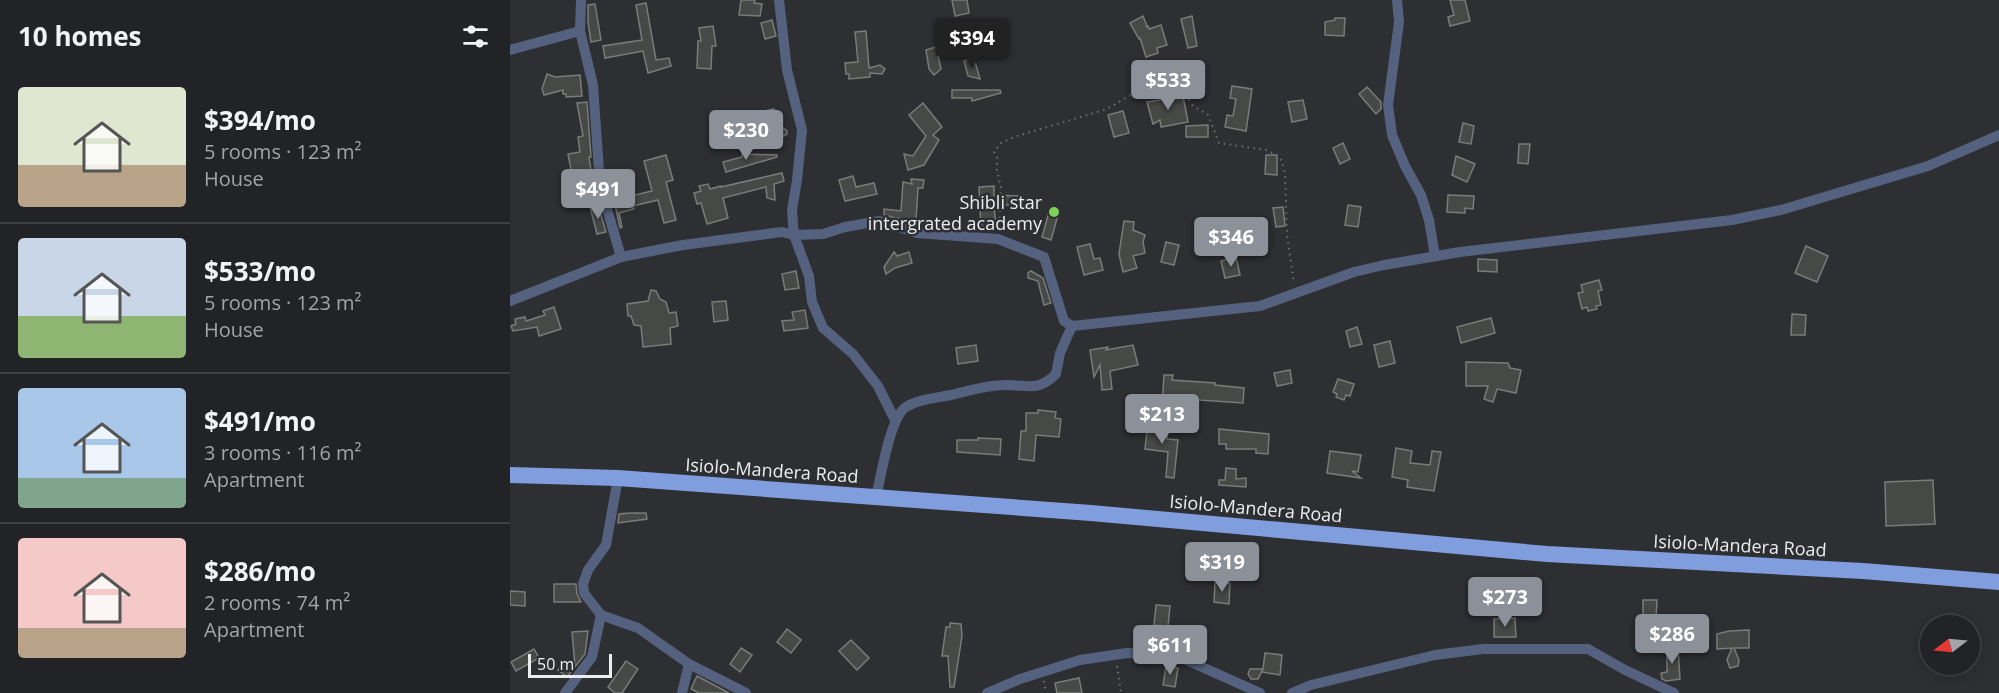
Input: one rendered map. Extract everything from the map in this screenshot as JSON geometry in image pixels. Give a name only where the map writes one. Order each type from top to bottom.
[{"type":"highway","name":"Isiolo-Mandera Road","points":[[510,475],[618,478],[1091,513],[1547,554],[1863,571],[1999,582]]},
{"type":"street","points":[[581,0],[580,31],[593,86],[600,184],[621,257]]},
{"type":"street","points":[[779,0],[787,70],[802,130],[792,210],[794,235],[808,276],[812,302],[823,328],[854,354],[878,386],[895,420]]},
{"type":"street","points":[[1397,0],[1399,22],[1388,105],[1392,135],[1421,195],[1429,220],[1435,256]]},
{"type":"street","points":[[510,50],[580,31]]},
{"type":"street","points":[[510,301],[621,257],[712,241],[782,232],[794,235],[823,234],[845,227],[879,221],[917,233],[998,239],[1044,257],[1064,321],[1072,326],[1260,306],[1354,272],[1435,256],[1732,220],[1781,210],[1929,166],[1999,135]]},
{"type":"street","points":[[876,497],[895,420],[904,408],[918,401],[989,387],[1006,385],[1026,388],[1041,385],[1056,374],[1060,353],[1072,326]]},
{"type":"street","points":[[618,478],[606,545],[588,570],[583,584],[584,593],[601,615],[638,628],[689,664],[746,693]]},
{"type":"street","points":[[565,693],[592,657],[601,615]]},
{"type":"street","points":[[1292,693],[1311,685],[1435,655],[1534,648],[1588,649],[1625,670],[1674,693]]},
{"type":"street","points":[[987,693],[1020,679],[1080,660],[1127,653],[1173,654],[1260,693]]},
{"type":"street","points":[[682,693],[689,664]]},
{"type":"path","points":[[998,239],[1002,188],[997,170],[997,157],[994,153],[1001,143],[1104,110],[1148,89],[1184,91],[1192,105],[1208,115],[1219,143],[1266,150],[1275,154],[1282,161],[1285,173],[1287,235],[1294,295]]},
{"type":"path","points":[[1115,656],[1121,693]]},
{"type":"building","points":[[741,0],[755,0],[754,3],[762,4],[760,16],[739,15]]},
{"type":"building","points":[[952,0],[967,0],[969,13],[955,16]]},
{"type":"building","points":[[1450,0],[1465,0],[1470,21],[1450,26],[1448,17],[1454,15]]},
{"type":"building","points":[[646,3],[656,60],[669,58],[671,66],[648,73],[643,51],[605,58],[603,46],[642,40],[636,5]]},
{"type":"building","points":[[595,4],[601,40],[591,42],[588,5]]},
{"type":"building","points":[[1143,16],[1146,27],[1148,26],[1149,29],[1161,25],[1167,45],[1157,48],[1158,53],[1146,57],[1140,38],[1130,23]]},
{"type":"building","points":[[1192,16],[1197,46],[1188,48],[1181,19]]},
{"type":"building","points":[[1335,18],[1345,18],[1344,36],[1325,35],[1325,22],[1335,20]]},
{"type":"building","points":[[772,20],[776,36],[765,39],[761,23]]},
{"type":"building","points":[[713,26],[716,46],[712,46],[711,69],[697,68],[698,41],[701,41],[699,28]]},
{"type":"building","points":[[866,31],[869,68],[880,65],[885,69],[882,74],[870,73],[870,77],[849,79],[845,63],[858,62],[855,32]]},
{"type":"building","points":[[936,47],[941,69],[934,75],[929,69],[926,50]]},
{"type":"building","points":[[974,58],[980,79],[968,76],[964,61]]},
{"type":"building","points":[[547,74],[555,77],[580,75],[582,96],[566,97],[563,90],[544,95],[542,89]]},
{"type":"building","points":[[1232,86],[1252,89],[1246,131],[1225,127],[1227,115],[1233,116],[1236,99],[1230,98]]},
{"type":"building","points":[[1367,87],[1381,102],[1381,109],[1376,114],[1359,94]]},
{"type":"building","points":[[952,90],[1000,90],[1001,93],[972,101],[972,98],[952,98]]},
{"type":"building","points":[[1183,96],[1188,122],[1161,127],[1160,120],[1153,124],[1147,102]]},
{"type":"building","points":[[1303,100],[1307,119],[1292,122],[1288,102]]},
{"type":"building","points":[[587,102],[591,157],[589,157],[595,197],[581,201],[568,154],[580,152],[578,137],[583,136],[577,103]]},
{"type":"building","points":[[923,103],[942,127],[933,135],[939,140],[924,165],[908,170],[904,154],[913,156],[926,136],[909,115]]},
{"type":"building","points":[[774,109],[777,125],[787,131],[787,134],[782,137],[774,130],[768,131],[764,119],[766,120],[764,111]]},
{"type":"building","points":[[1123,111],[1129,133],[1114,137],[1108,115]]},
{"type":"building","points":[[1463,123],[1474,126],[1471,144],[1459,142]]},
{"type":"building","points":[[1208,125],[1208,137],[1186,137],[1186,126]]},
{"type":"building","points":[[1343,143],[1350,159],[1340,164],[1333,148]]},
{"type":"building","points":[[1519,144],[1530,144],[1528,164],[1518,163]]},
{"type":"building","points":[[742,154],[777,155],[777,157],[726,172],[723,162],[742,157]]},
{"type":"building","points":[[666,155],[673,180],[666,182],[676,220],[664,223],[658,200],[633,206],[634,209],[619,213],[622,227],[620,228],[614,200],[652,191],[644,161]]},
{"type":"building","points":[[1266,155],[1277,155],[1277,175],[1265,174]]},
{"type":"building","points":[[1456,156],[1475,164],[1467,182],[1452,175]]},
{"type":"building","points":[[782,173],[784,181],[774,184],[775,200],[767,198],[766,187],[723,198],[728,218],[707,224],[701,203],[697,204],[694,193],[701,191],[699,186],[708,184],[710,189]]},
{"type":"building","points":[[853,176],[856,187],[874,183],[877,194],[845,201],[839,180]]},
{"type":"building","points":[[911,179],[924,180],[923,188],[918,188],[916,220],[884,215],[884,209],[901,211],[903,182],[912,184]]},
{"type":"building","points":[[994,186],[994,195],[1021,196],[1021,205],[994,205],[996,227],[981,227],[979,187]]},
{"type":"building","points":[[1448,195],[1474,196],[1473,209],[1465,208],[1465,213],[1447,212]]},
{"type":"building","points":[[598,205],[606,232],[597,234],[590,207]]},
{"type":"building","points":[[1348,205],[1361,207],[1358,227],[1345,225]]},
{"type":"building","points":[[1283,207],[1285,226],[1276,227],[1273,208]]},
{"type":"building","points":[[1049,212],[1058,215],[1051,240],[1042,237]]},
{"type":"building","points":[[1124,221],[1134,222],[1133,230],[1145,235],[1143,242],[1145,253],[1133,256],[1137,268],[1123,272],[1119,254]]},
{"type":"building","points":[[1166,242],[1179,245],[1174,265],[1161,262]]},
{"type":"building","points":[[1090,244],[1094,259],[1100,258],[1103,270],[1084,275],[1077,247]]},
{"type":"building","points":[[1806,246],[1828,256],[1817,282],[1795,273]]},
{"type":"building","points":[[894,252],[897,256],[909,252],[912,263],[895,268],[886,274],[884,267]]},
{"type":"building","points":[[1236,257],[1240,275],[1225,278],[1221,261]]},
{"type":"building","points":[[1478,259],[1497,260],[1497,272],[1478,271]]},
{"type":"building","points":[[796,271],[799,288],[785,290],[782,274]]},
{"type":"building","points":[[1031,271],[1043,278],[1051,303],[1044,305],[1038,281],[1028,278],[1028,273]]},
{"type":"building","points":[[1599,280],[1602,290],[1598,291],[1601,305],[1596,306],[1597,309],[1588,311],[1587,307],[1582,309],[1578,293],[1583,292],[1581,285]]},
{"type":"building","points":[[651,290],[656,291],[660,299],[666,302],[669,313],[676,312],[678,326],[670,328],[671,344],[643,347],[641,326],[634,325],[631,316],[628,316],[627,304],[648,301]]},
{"type":"building","points":[[726,301],[728,320],[714,322],[712,302]]},
{"type":"building","points":[[554,307],[561,329],[539,336],[537,327],[513,331],[511,326],[516,324],[515,319],[525,317],[526,321],[545,315],[543,311]]},
{"type":"building","points":[[805,310],[808,328],[784,331],[782,321],[794,320],[792,312]]},
{"type":"building","points":[[1792,314],[1806,315],[1805,335],[1791,335]]},
{"type":"building","points":[[1491,318],[1495,333],[1461,343],[1457,327]]},
{"type":"building","points":[[1357,327],[1362,344],[1350,347],[1346,331]]},
{"type":"building","points":[[1390,341],[1395,363],[1379,367],[1374,345]]},
{"type":"building","points":[[976,345],[978,361],[958,364],[956,348]]},
{"type":"building","points":[[1133,345],[1138,365],[1110,371],[1112,389],[1102,390],[1100,365],[1094,377],[1090,350],[1108,347],[1106,350]]},
{"type":"building","points":[[1466,362],[1508,363],[1510,368],[1521,370],[1516,393],[1497,389],[1493,402],[1484,399],[1488,386],[1466,386]]},
{"type":"building","points":[[1290,370],[1292,383],[1277,386],[1274,373]]},
{"type":"building","points":[[1164,375],[1173,375],[1172,380],[1244,388],[1243,403],[1184,399],[1185,403],[1162,405]]},
{"type":"building","points":[[1338,379],[1354,384],[1350,396],[1346,395],[1344,400],[1336,397],[1337,394],[1333,392]]},
{"type":"building","points":[[1038,410],[1056,412],[1055,418],[1061,419],[1059,437],[1036,435],[1034,461],[1019,459],[1021,431],[1026,431],[1026,413],[1038,413]]},
{"type":"building","points":[[1148,422],[1168,425],[1167,439],[1178,440],[1174,478],[1166,477],[1168,452],[1145,449]]},
{"type":"building","points":[[1219,429],[1269,434],[1268,454],[1256,453],[1256,449],[1226,449],[1226,444],[1219,444]]},
{"type":"building","points":[[978,438],[1001,439],[1000,455],[957,452],[957,440],[978,440]]},
{"type":"building","points":[[1396,448],[1412,451],[1410,463],[1430,465],[1432,451],[1441,452],[1434,491],[1407,487],[1408,480],[1392,477]]},
{"type":"building","points":[[1330,451],[1361,455],[1358,472],[1352,471],[1361,478],[1327,473]]},
{"type":"building","points":[[1226,468],[1236,469],[1236,479],[1246,478],[1246,487],[1219,485],[1219,480],[1225,480]]},
{"type":"building","points":[[1933,480],[1935,524],[1886,526],[1885,482]]},
{"type":"building","points":[[646,513],[647,519],[618,523],[619,514]]},
{"type":"building","points":[[1215,582],[1230,583],[1229,604],[1214,602]]},
{"type":"building","points":[[554,584],[576,584],[581,602],[554,602]]},
{"type":"building","points":[[510,591],[525,592],[525,606],[510,605]]},
{"type":"building","points":[[1643,600],[1657,600],[1656,619],[1643,618]]},
{"type":"building","points":[[1156,605],[1170,606],[1168,626],[1154,625]]},
{"type":"building","points":[[1515,618],[1516,637],[1494,637],[1494,619]]},
{"type":"building","points":[[950,623],[961,624],[962,636],[954,687],[950,687],[948,656],[942,656],[946,627],[950,627]]},
{"type":"building","points":[[787,629],[801,640],[791,653],[777,642]]},
{"type":"building","points":[[1749,630],[1749,648],[1734,648],[1739,660],[1738,666],[1730,668],[1727,660],[1732,648],[1717,649],[1717,634]]},
{"type":"building","points":[[588,631],[585,654],[567,677],[558,670],[565,660],[575,666],[572,632]]},
{"type":"building","points":[[851,640],[869,658],[857,670],[839,651]]},
{"type":"building","points":[[1667,647],[1678,647],[1680,679],[1666,681],[1662,679],[1661,673],[1667,672]]},
{"type":"building","points":[[741,648],[752,655],[740,672],[730,664]]},
{"type":"building","points":[[534,649],[539,658],[516,671],[511,662]]},
{"type":"building","points":[[1265,653],[1282,655],[1280,675],[1262,672]]},
{"type":"building","points":[[626,661],[638,669],[622,693],[615,693],[608,687]]},
{"type":"building","points":[[1166,666],[1178,668],[1175,687],[1163,685]]},
{"type":"building","points":[[1250,669],[1263,669],[1258,679],[1251,679],[1248,674]]},
{"type":"building","points":[[697,676],[729,693],[699,693],[691,689]]},
{"type":"building","points":[[1079,678],[1082,693],[1057,693],[1055,683]]},
{"type":"place","name":"Shibli star intergrated academy","points":[[1054,212]]}]
